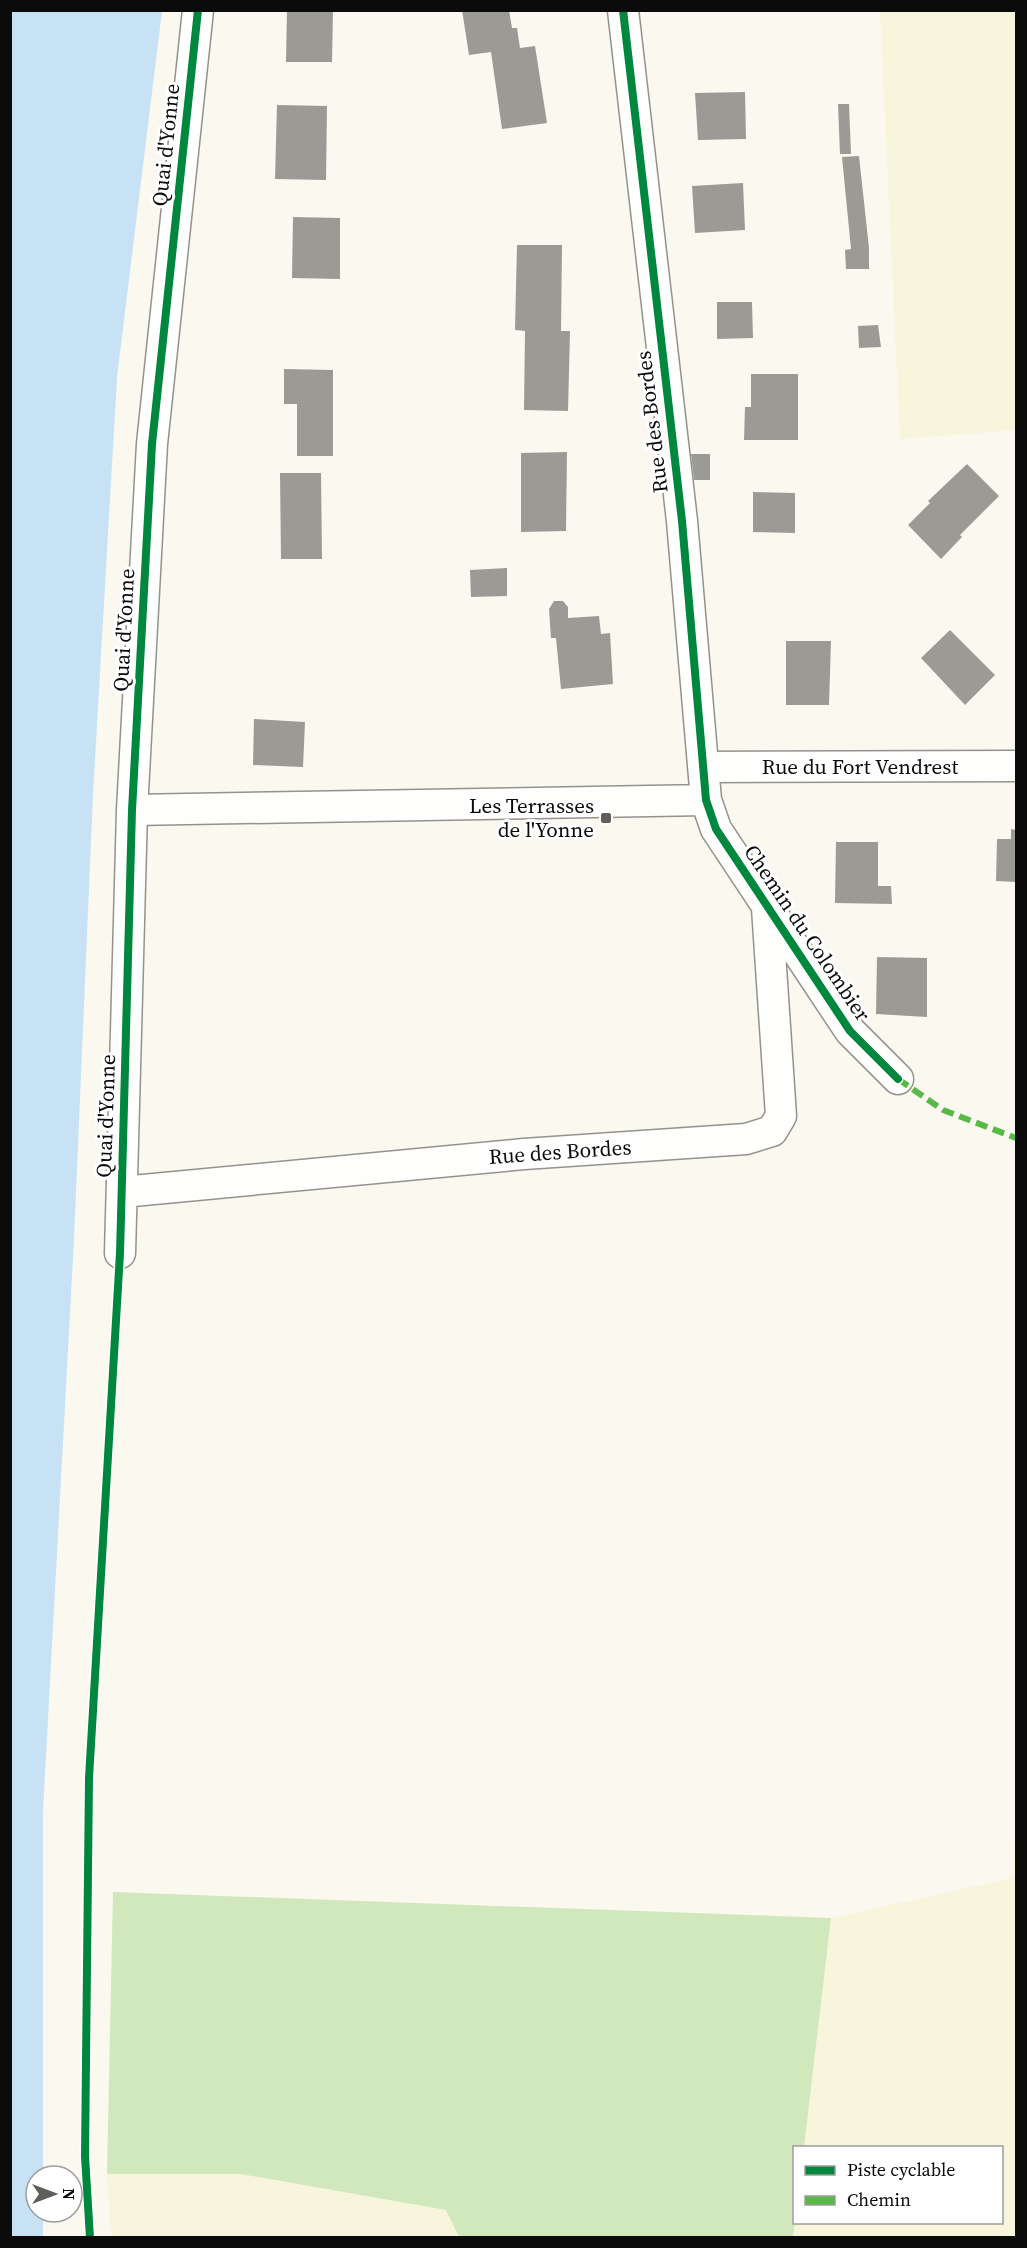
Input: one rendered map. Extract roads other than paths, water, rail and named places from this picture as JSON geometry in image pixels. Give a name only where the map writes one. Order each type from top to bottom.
[{"type":"street","name":"Quai d'Yonne","points":[[120,1253],[132,810],[153,444],[198,10]]},
{"type":"street","name":"Rue des Bordes","points":[[623,10],[682,521],[706,800],[716,829]]},
{"type":"street","name":"Rue du Fort Vendrest","points":[[703,767],[1017,766]]},
{"type":"street","points":[[132,810],[706,800]]},
{"type":"street","name":"Chemin du Colombier","points":[[716,829],[850,1031],[898,1079]]},
{"type":"street","name":"Rue des Bordes","points":[[122,1192],[524,1154],[746,1139],[772,1131],[781,1116],[767,907]]},
{"type":"water","points":[[11,10],[162,11],[117,377],[93,794],[74,1239],[43,1811],[43,2164],[24,2164],[24,2224],[43,2224],[43,2238],[10,2237]]},
{"type":"place","name":"Les Terrasses de l'Yonne","points":[[606,818]]}]
